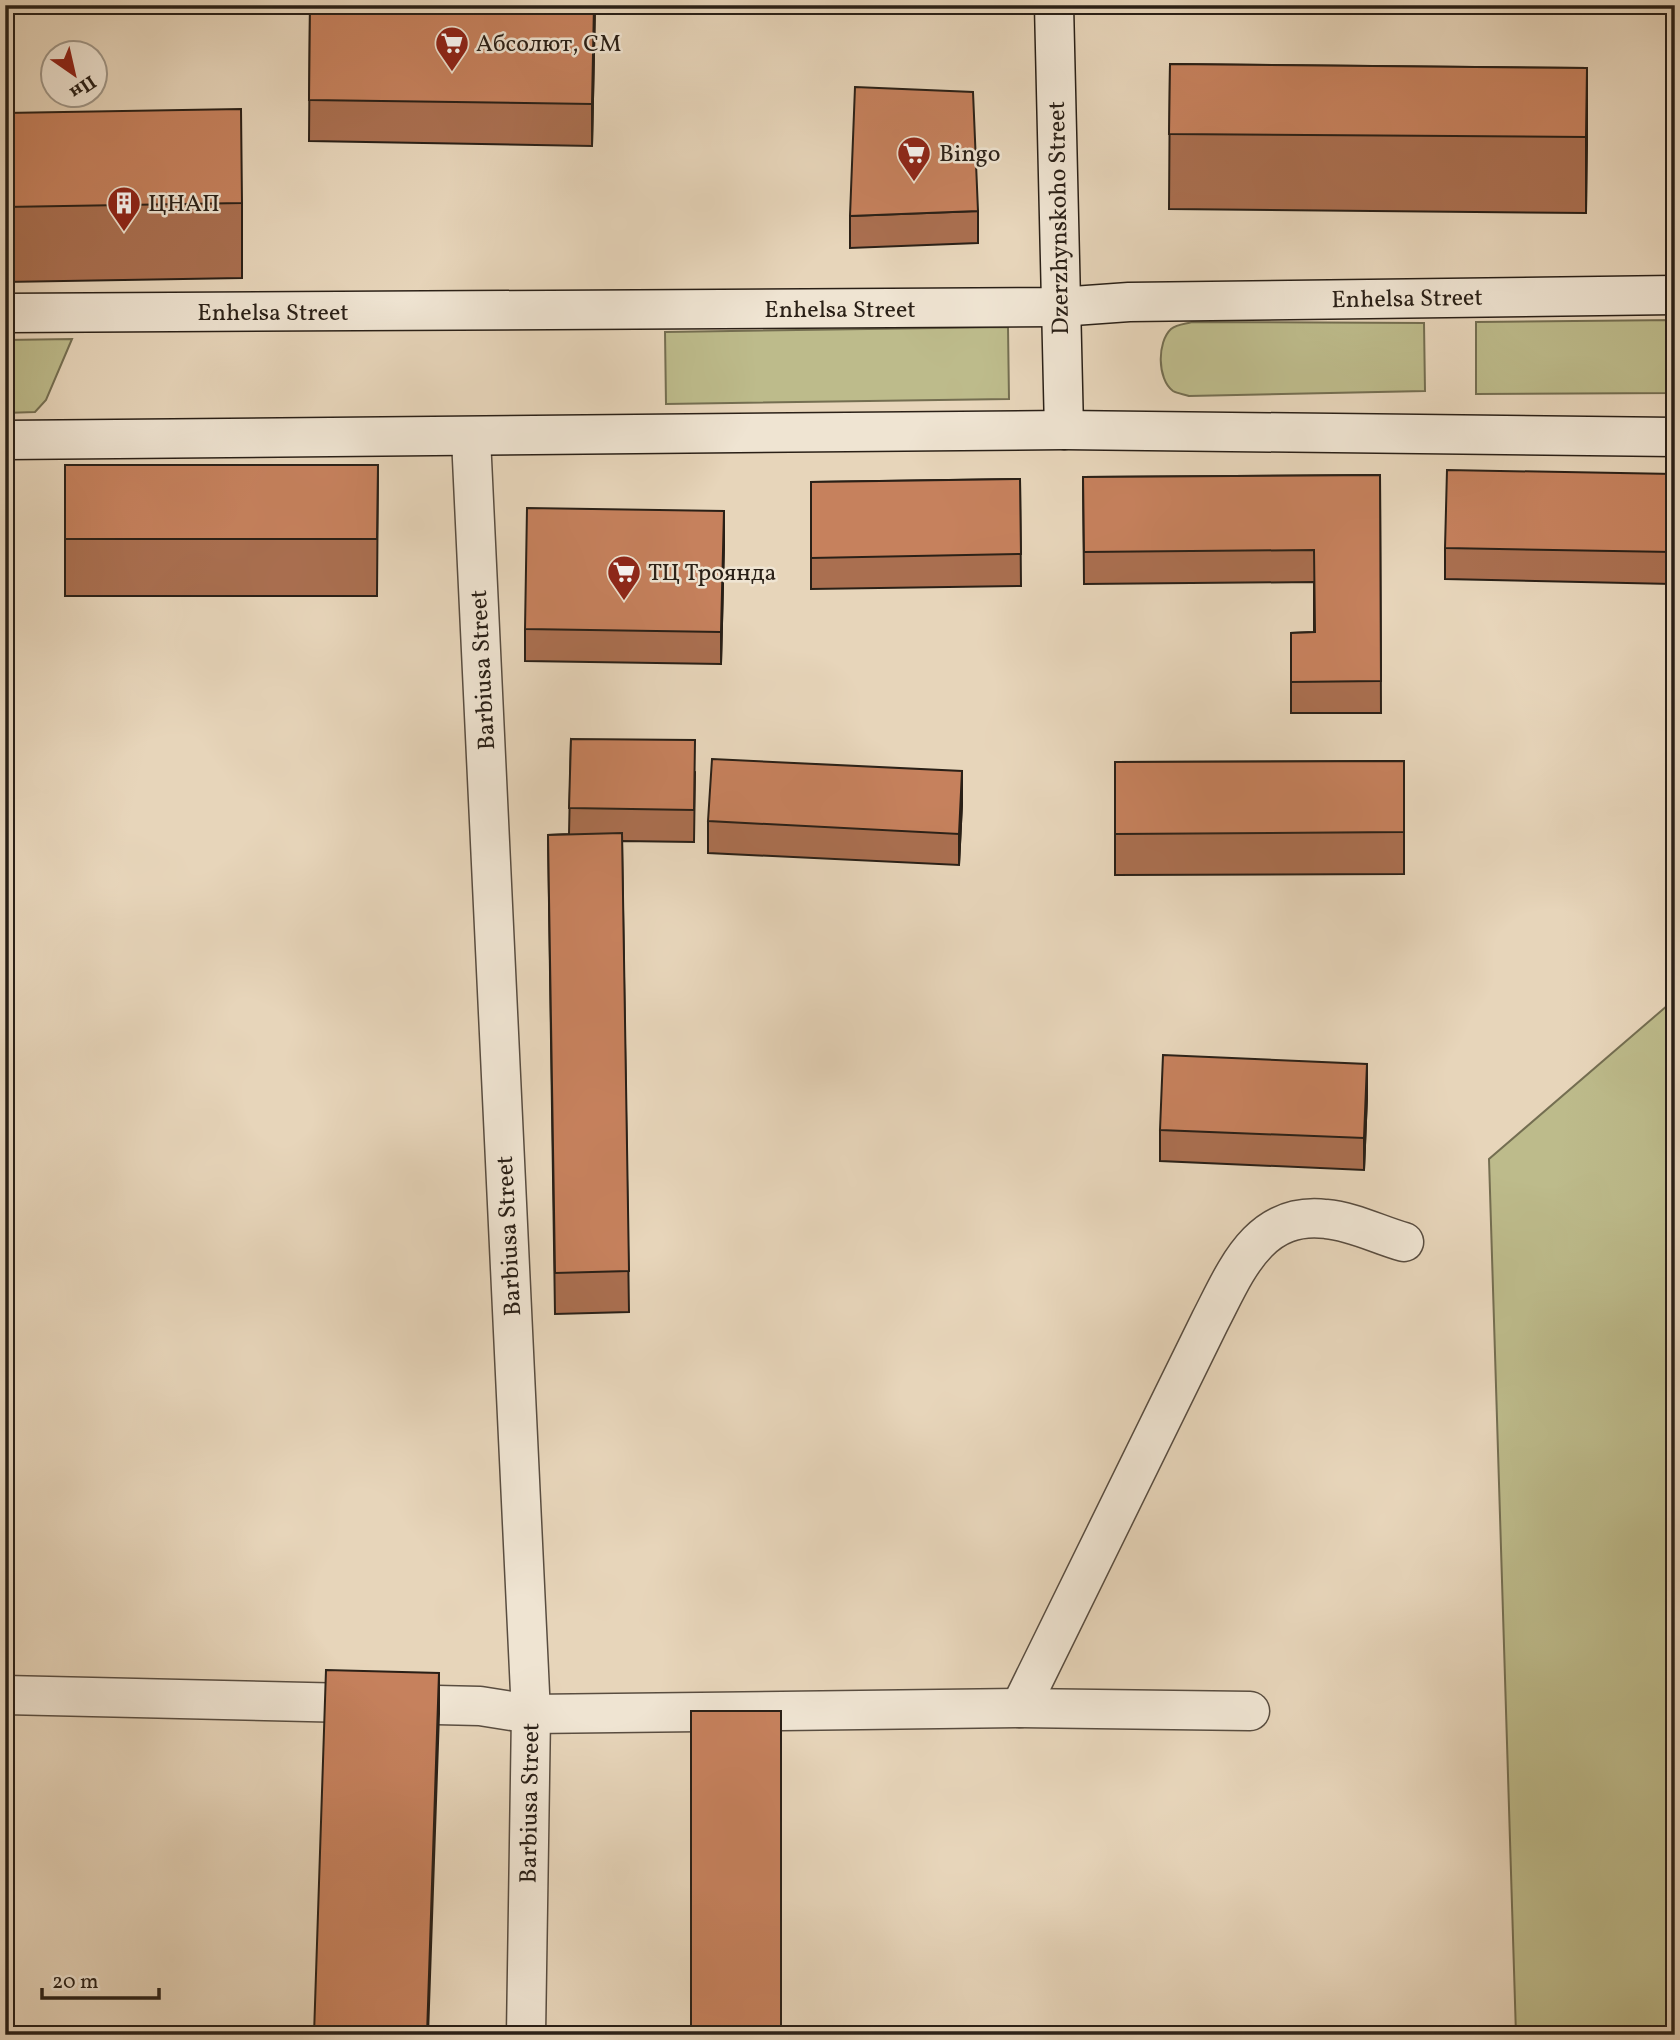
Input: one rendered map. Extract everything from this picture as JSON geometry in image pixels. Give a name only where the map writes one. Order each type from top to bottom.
[{"type":"street","name":"Dzerzhynskoho Street","points":[[1054,5],[1059,307],[1064,430]]},
{"type":"street","name":"Enhelsa Street","points":[[5,313],[1059,307],[1129,302],[1675,295]]},
{"type":"street","points":[[5,440],[471,438],[1064,430],[1675,437]]},
{"type":"street","name":"Barbiusa Street","points":[[471,438],[531,1714],[526,2035]]},
{"type":"street","points":[[1020,1708],[1210,1321],[1237,1269],[1257,1240],[1285,1222],[1326,1219],[1404,1242]]},
{"type":"street","points":[[5,1695],[480,1706],[531,1714],[1020,1708],[1250,1711]]},
{"type":"shaded area","points":[[1675,320],[1675,393],[1476,394],[1476,322]]},
{"type":"shaded area","points":[[1192,322],[1424,323],[1425,391],[1189,396],[1173,391],[1168,385],[1162,370],[1161,351],[1171,329]]},
{"type":"shaded area","points":[[1008,327],[1009,399],[666,404],[665,332]]},
{"type":"shaded area","points":[[72,339],[46,400],[35,412],[5,413],[5,340]]},
{"type":"shaded area","points":[[1675,957],[1675,2035],[1516,2035],[1489,1159],[1668,1005]]},
{"type":"building","name":"Абсолют, СМ","points":[[310,5],[594,5],[592,104],[309,100]]},
{"type":"building","points":[[1170,64],[1587,68],[1586,137],[1169,134]]},
{"type":"building","name":"Bingo","points":[[855,87],[973,92],[978,211],[850,216]]},
{"type":"building","points":[[241,109],[242,203],[5,207],[5,113]]},
{"type":"building","points":[[65,465],[378,465],[377,539],[65,539]]},
{"type":"building","points":[[1447,470],[1674,474],[1672,552],[1445,548]]},
{"type":"building","points":[[1380,475],[1381,681],[1291,682],[1291,633],[1315,632],[1314,550],[1084,552],[1083,477]]},
{"type":"building","points":[[1020,479],[1021,554],[811,558],[811,482]]},
{"type":"building","name":"ТЦ Троянда","points":[[527,508],[724,511],[721,632],[525,629]]},
{"type":"building","points":[[571,739],[695,740],[694,810],[569,808]]},
{"type":"building","points":[[712,759],[962,771],[959,834],[708,821]]},
{"type":"building","points":[[1404,761],[1404,832],[1115,834],[1115,762]]},
{"type":"building","points":[[622,833],[629,1271],[555,1273],[548,835]]},
{"type":"building","points":[[1163,1055],[1367,1064],[1364,1138],[1160,1130]]},
{"type":"building","points":[[326,1670],[439,1673],[427,2035],[314,2035]]},
{"type":"building","points":[[691,1711],[781,1711],[781,2035],[691,2035]]},
{"type":"place","name":"Абсолют, СМ","points":[[452,73]]},
{"type":"place","name":"Bingo","points":[[914,183]]},
{"type":"place","name":"ЦНАП","points":[[124,233]]},
{"type":"place","name":"ТЦ Троянда","points":[[624,602]]}]
